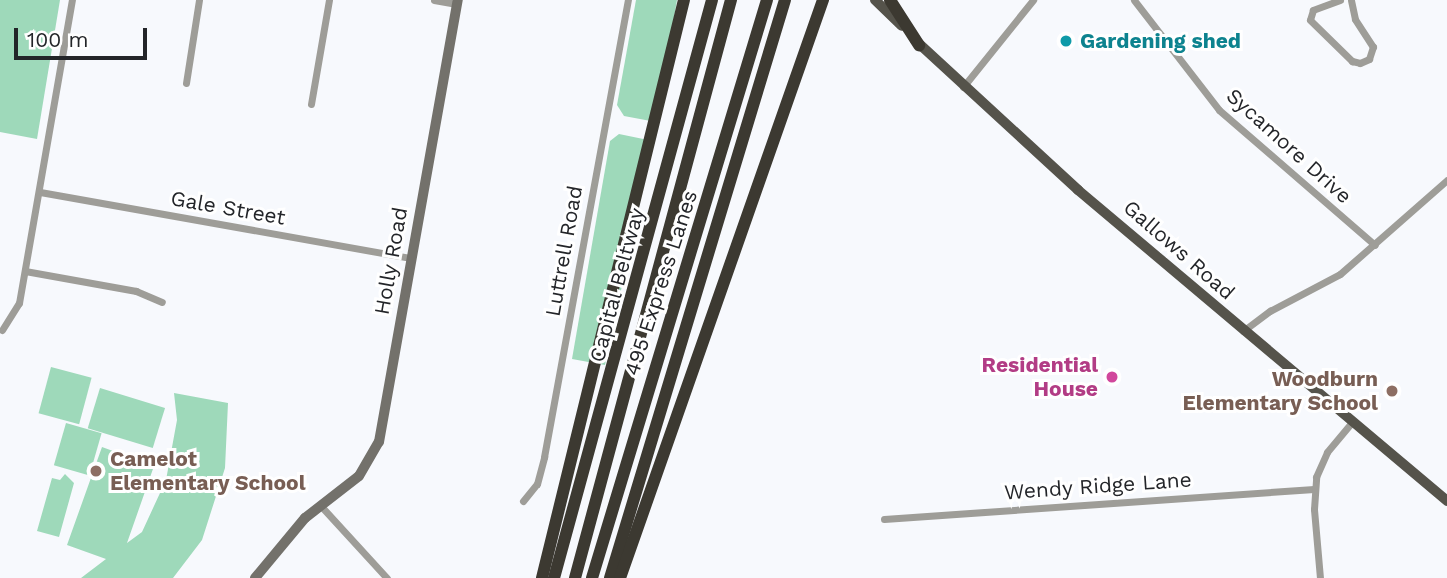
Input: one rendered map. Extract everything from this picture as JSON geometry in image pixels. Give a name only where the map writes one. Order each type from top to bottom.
[{"type":"highway","points":[[542,578],[684,0]]},
{"type":"highway","name":"Capital Beltway","points":[[554,578],[712,0]]},
{"type":"highway","name":"495 Express Lanes","points":[[575,578],[731,0]]},
{"type":"highway","name":"495 Express Lanes","points":[[592,578],[767,0]]},
{"type":"highway","points":[[610,578],[659,405],[787,0]]},
{"type":"highway","points":[[620,578],[823,0]]},
{"type":"highway","points":[[890,0],[919,45]]},
{"type":"main road","name":"Gallows Road","points":[[875,0],[962,88],[1243,331],[1447,502]]},
{"type":"main road","name":"Gallows Road","points":[[883,0],[895,18]]},
{"type":"street","points":[[2,330],[19,303],[72,0]]},
{"type":"street","points":[[186,83],[200,0]]},
{"type":"street","points":[[311,104],[329,0]]},
{"type":"street","points":[[434,0],[457,2]]},
{"type":"street","name":"Luttrell Road","points":[[523,502],[537,484],[544,457],[628,0]]},
{"type":"street","points":[[962,88],[1033,0]]},
{"type":"street","name":"Sycamore Drive","points":[[1135,0],[1219,110],[1375,244]]},
{"type":"street","points":[[1340,0],[1313,10],[1310,20],[1352,61],[1360,63],[1369,59],[1373,47],[1355,19],[1351,0]]},
{"type":"street","name":"Holly Road","points":[[256,578],[291,532],[320,505],[359,476],[379,442],[457,2]]},
{"type":"street","points":[[1243,331],[1270,310],[1340,274],[1375,244],[1409,209],[1447,180]]},
{"type":"street","name":"Gale Street","points":[[40,192],[411,258]]},
{"type":"street","points":[[25,271],[136,291],[162,302]]},
{"type":"street","points":[[1320,578],[1314,489],[1327,452],[1352,422]]},
{"type":"street","name":"Wendy Ridge Lane","points":[[884,519],[1314,489]]},
{"type":"street","points":[[320,505],[387,578]]},
{"type":"green space","points":[[0,0],[60,0],[37,139],[0,132]]},
{"type":"green space","points":[[636,0],[677,0],[656,122],[624,116],[617,105]]},
{"type":"green space","points":[[619,134],[653,141],[605,365],[572,359],[610,141]]},
{"type":"green space","points":[[51,367],[92,378],[79,424],[39,413]]},
{"type":"green space","points":[[100,388],[165,408],[153,448],[88,428]]},
{"type":"green space","points":[[174,393],[228,403],[225,468],[202,540],[173,578],[81,578],[106,559],[67,545],[102,447],[154,466],[127,543],[142,532],[166,480],[177,420]]},
{"type":"green space","points":[[66,423],[102,433],[89,475],[54,465]]},
{"type":"green space","points":[[65,474],[74,483],[59,537],[37,531],[52,478],[60,480]]},
{"type":"place","name":"Gardening shed","points":[[1066,41]]},
{"type":"place","name":"Residential House","points":[[1112,377]]},
{"type":"place","name":"Woodburn Elementary School","points":[[1392,391]]},
{"type":"place","name":"Camelot Elementary School","points":[[96,471]]}]
